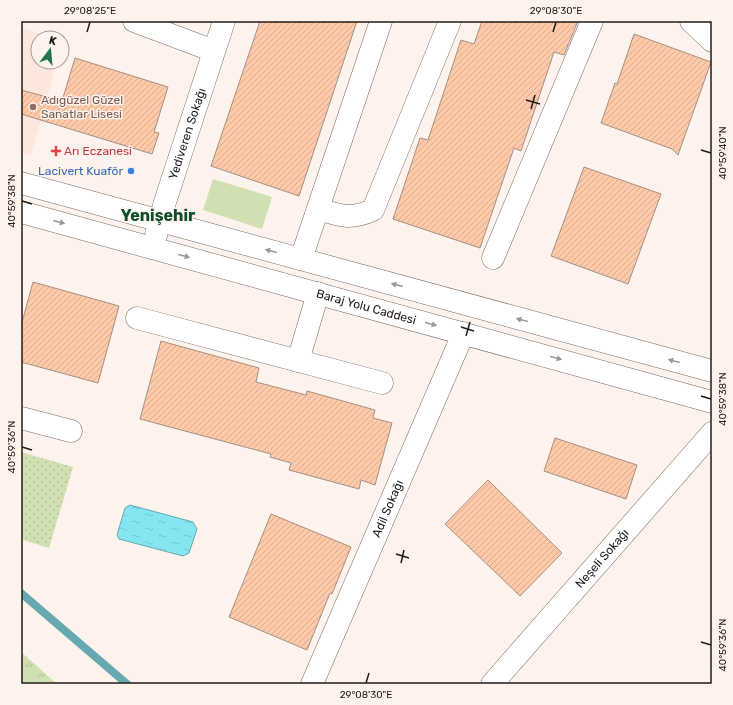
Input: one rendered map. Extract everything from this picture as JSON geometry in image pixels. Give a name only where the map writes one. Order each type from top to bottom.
[{"type":"street","points":[[134,21],[214,50]]},
{"type":"street","name":"Yediveren Sokağı","points":[[153,247],[165,202],[224,21]]},
{"type":"street","points":[[301,259],[381,21]]},
{"type":"street","points":[[318,209],[348,217],[362,215],[373,210],[450,21]]},
{"type":"street","points":[[493,258],[592,21]]},
{"type":"street","points":[[691,21],[712,41]]},
{"type":"street","points":[[21,183],[712,371]]},
{"type":"street","name":"Baraj Yolu Caddesi","points":[[21,212],[153,247],[712,402]]},
{"type":"street","points":[[298,361],[318,293]]},
{"type":"street","points":[[137,318],[382,383]]},
{"type":"street","name":"Adil Sokağı","points":[[312,684],[454,355],[462,332]]},
{"type":"street","points":[[21,418],[71,431]]},
{"type":"street","name":"Neşeli Sokağı","points":[[492,684],[712,433]]},
{"type":"shaded area","name":"Adıgüzel Güzel Sanatlar Lisesi","points":[[21,28],[30,31],[30,70],[55,70],[31,155],[21,153]]},
{"type":"green space","points":[[213,179],[272,197],[262,229],[203,210]]},
{"type":"green space","points":[[21,452],[73,467],[49,548],[21,539]]},
{"type":"green space","points":[[21,652],[57,684],[21,684]]},
{"type":"water","points":[[130,505],[193,522],[197,529],[189,553],[183,556],[119,539],[117,535],[125,508]]},
{"type":"building","points":[[260,21],[357,21],[299,196],[211,166]]},
{"type":"building","points":[[482,21],[578,21],[564,55],[554,52],[521,151],[514,148],[480,248],[393,219],[420,138],[428,140],[461,40],[474,44]]},
{"type":"building","points":[[634,34],[711,62],[678,155],[672,149],[601,123],[615,83],[617,84]]},
{"type":"building","points":[[75,58],[168,87],[154,132],[159,133],[152,154],[21,114],[21,90],[62,101]]},
{"type":"building","points":[[584,167],[661,194],[628,284],[551,256]]},
{"type":"building","points":[[33,282],[119,306],[98,383],[21,362],[21,326]]},
{"type":"building","points":[[161,341],[259,368],[256,382],[306,395],[307,391],[375,410],[373,418],[392,423],[375,485],[361,480],[359,489],[289,470],[291,463],[270,457],[271,454],[140,419]]},
{"type":"building","points":[[555,438],[637,465],[626,499],[544,471]]},
{"type":"building","points":[[488,480],[562,553],[520,596],[445,524]]},
{"type":"building","points":[[271,514],[351,547],[332,594],[330,593],[307,650],[229,617]]},
{"type":"waterway","points":[[21,593],[127,684]]},
{"type":"place","name":"Adıgüzel Güzel Sanatlar Lisesi","points":[[33,107]]},
{"type":"place","name":"Arı Eczanesi","points":[[56,151]]},
{"type":"place","name":"Lacivert Kuaför","points":[[131,171]]},
{"type":"district","name":"Yenişehir","points":[[158,215]]}]
